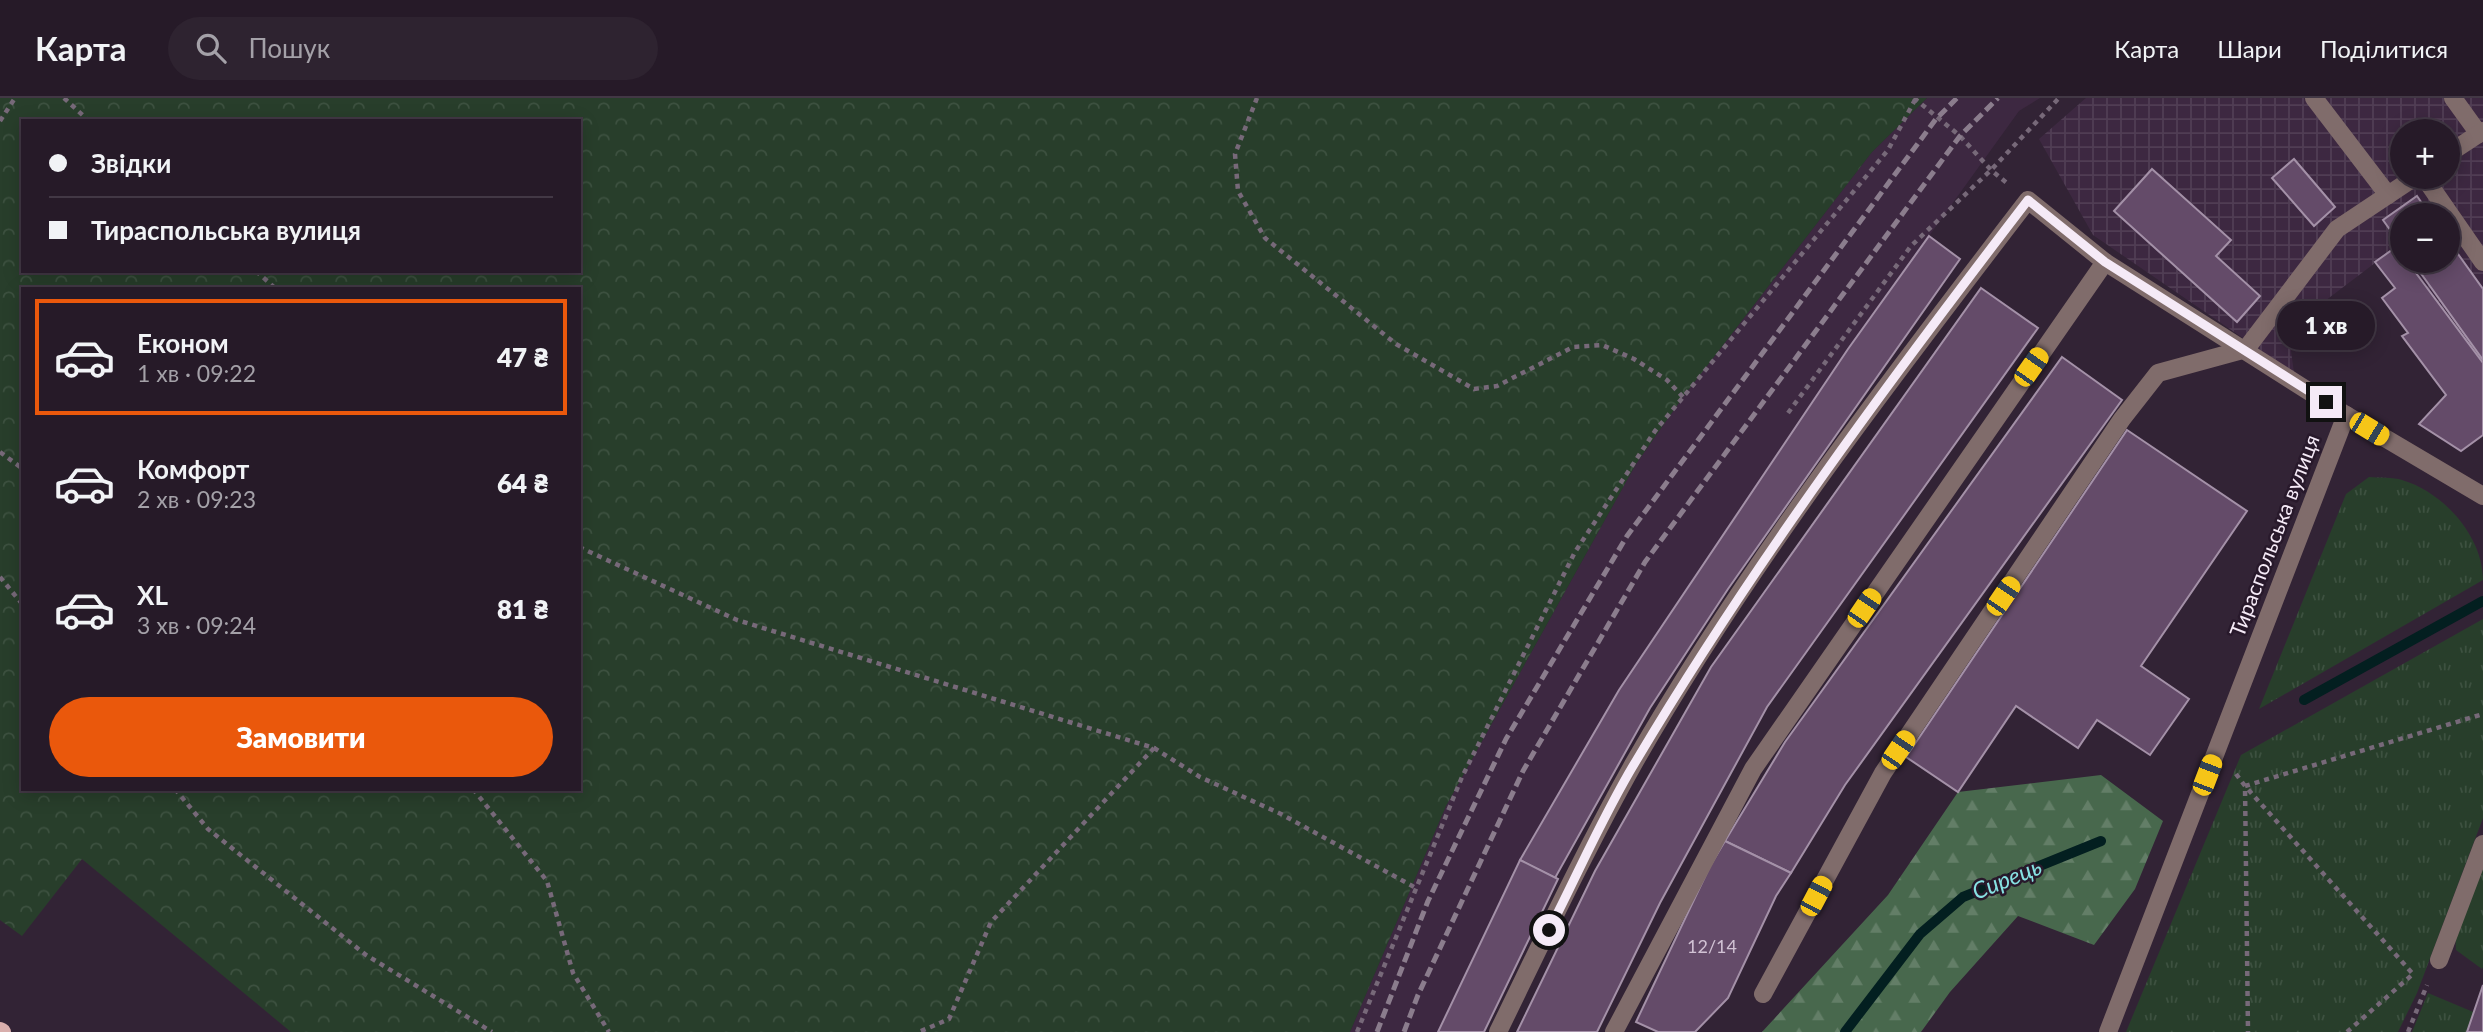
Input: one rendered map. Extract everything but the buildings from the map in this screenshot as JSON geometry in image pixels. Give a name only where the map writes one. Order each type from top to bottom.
[{"type":"street","points":[[2314,98],[2388,195]]},
{"type":"street","points":[[2453,98],[2481,133],[2460,147]]},
{"type":"street","points":[[1763,994],[1883,773],[2122,419],[2158,373],[2246,349],[2337,229],[2397,189]]},
{"type":"street","points":[[2432,189],[2483,262]]},
{"type":"street","points":[[1498,1032],[1634,763],[1708,644],[1816,482],[2028,200],[2105,262],[2246,349],[2346,415],[2483,496]]},
{"type":"street","points":[[1614,1032],[1753,769],[2105,262]]},
{"type":"street","name":"Тираспольська вулиця","points":[[2108,1032],[2346,415]]},
{"type":"street","points":[[2439,960],[2483,844]]},
{"type":"path","points":[[0,121],[15,98]]},
{"type":"path","points":[[64,98],[87,119]]},
{"type":"path","points":[[1257,98],[1235,154],[1238,191],[1265,238],[1396,344],[1474,389],[1497,386],[1573,348],[1602,345],[1634,359],[1667,380],[1683,397]]},
{"type":"path","points":[[1357,1032],[1462,777],[1575,552],[1656,431],[1888,150],[1915,98],[1960,136],[1990,170],[2028,200]]},
{"type":"path","points":[[1788,413],[1910,246],[1990,170],[2059,98]]},
{"type":"path","points":[[258,273],[274,287]]},
{"type":"path","points":[[0,452],[21,467]]},
{"type":"path","points":[[581,548],[737,620],[1154,748],[1200,777],[1281,814],[1416,888]]},
{"type":"path","points":[[0,577],[21,602]]},
{"type":"path","points":[[2245,786],[2483,713]]},
{"type":"path","points":[[919,1032],[949,1018],[991,922],[1154,748]]},
{"type":"path","points":[[2234,772],[2413,974],[2347,1032]]},
{"type":"path","points":[[2245,786],[2248,1032]]},
{"type":"path","points":[[177,791],[208,829],[366,956],[492,1032]]},
{"type":"path","points":[[475,791],[547,881],[573,973],[609,1032]]},
{"type":"path","points":[[2408,1032],[2427,985]]},
{"type":"shaded area","points":[[1927,98],[2040,98],[2019,111],[1848,349],[1619,690],[1520,860],[1438,1032],[1350,1032],[1446,806],[1636,464],[1683,397],[1872,152]]},
{"type":"shaded area","points":[[2086,98],[2483,98],[2483,363],[2416,273],[2460,273],[2460,203],[2390,203],[2390,252],[2288,329],[2294,373],[2093,235],[2039,139]]},
{"type":"green space","points":[[0,98],[1927,98],[1872,152],[1683,397],[1636,464],[1446,806],[1350,1032],[291,1032],[82,859],[22,936],[0,920]]},
{"type":"green space","points":[[2369,477],[2402,480],[2432,494],[2446,505],[2468,532],[2476,548],[2483,580],[2259,709],[2346,494]]},
{"type":"green space","points":[[2483,619],[2483,818],[2417,993],[2398,1032],[2126,1032],[2241,755]]},
{"type":"green space","points":[[2101,775],[2163,821],[2135,889],[2094,945],[2018,916],[1950,992],[1921,1032],[1762,1032],[1888,895],[1958,792]]},
{"type":"green space","points":[[2483,857],[2482,969],[2456,950],[2455,930]]},
{"type":"green space","points":[[2428,993],[2478,1014],[2470,1032],[2412,1032]]},
{"type":"waterway","name":"Сирець","points":[[2304,700],[2483,601]]},
{"type":"waterway","name":"Сирець","points":[[1845,1032],[1920,934],[1963,897],[2101,841]]},
{"type":"railway","points":[[1377,1032],[1428,901],[1506,739],[1627,536],[1936,119],[1957,98]]},
{"type":"railway","points":[[1404,1032],[1418,995],[1523,771],[1645,562],[1960,136],[1998,98]]},
{"type":"route","points":[[1549,930],[1634,763],[1708,644],[1816,482],[2028,200],[2105,262],[2326,402]]}]
